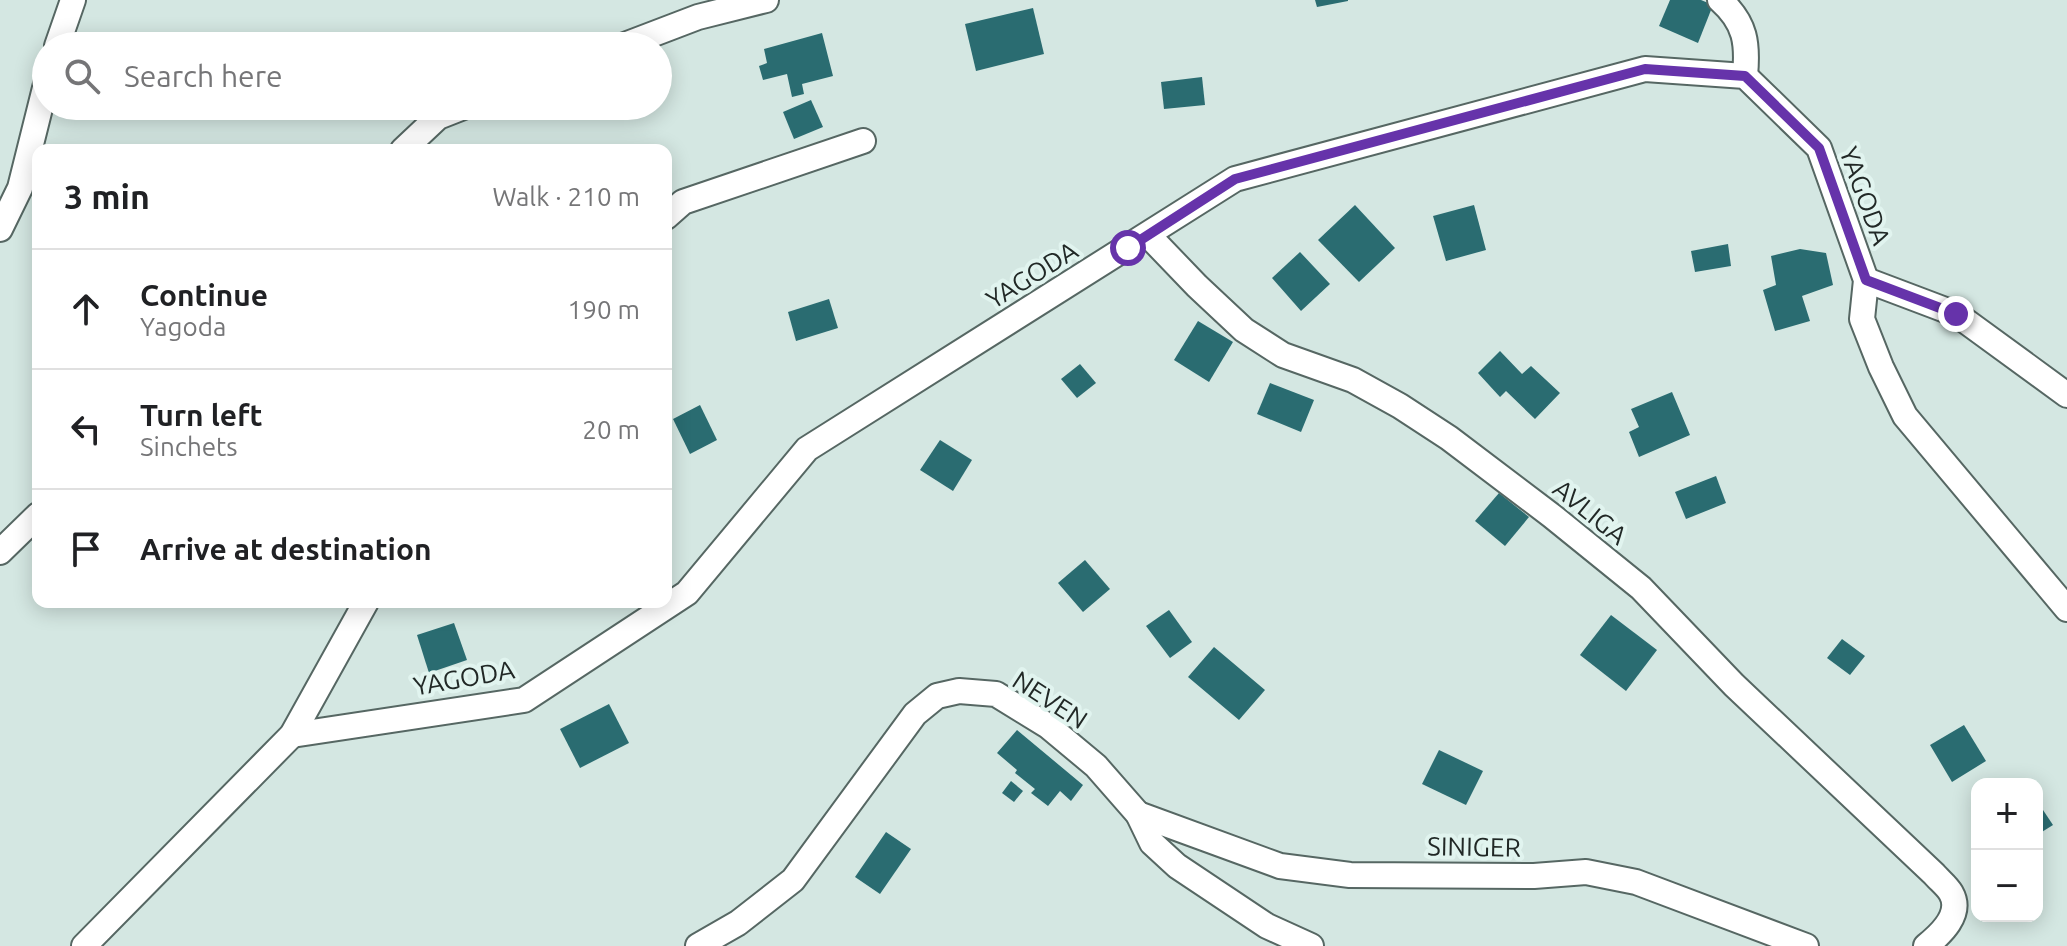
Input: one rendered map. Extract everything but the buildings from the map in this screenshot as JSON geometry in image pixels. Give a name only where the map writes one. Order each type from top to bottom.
[{"type":"street","points":[[62,32],[73,0]]},
{"type":"street","points":[[659,32],[698,17],[766,0]]},
{"type":"street","points":[[1720,0],[1738,20],[1748,45],[1745,76]]},
{"type":"street","name":"YAGODA","points":[[672,603],[687,593],[807,449],[1235,179],[1645,69],[1745,76],[1819,148],[1866,280],[1862,319],[1905,416],[2067,609]]},
{"type":"street","points":[[0,229],[20,188],[37,120]]},
{"type":"street","points":[[409,144],[435,120]]},
{"type":"street","points":[[672,212],[683,202],[863,141]]},
{"type":"street","name":"AVLIGA","points":[[1148,235],[1244,330],[1283,355],[1353,380],[1436,430],[1552,516],[1641,588],[1734,685],[1934,874],[1952,895],[1954,911],[1942,933],[1926,946]]},
{"type":"street","points":[[1866,280],[1956,314],[2067,395]]},
{"type":"street","points":[[0,552],[32,521]]},
{"type":"street","points":[[84,946],[292,735],[363,608]]},
{"type":"street","name":"YAGODA","points":[[292,735],[524,700],[664,608]]},
{"type":"street","name":"NEVEN","points":[[698,946],[738,923],[793,880],[915,714],[937,696],[959,691],[996,694],[1048,726],[1096,766],[1138,814],[1152,843],[1177,866],[1267,926],[1311,946]]},
{"type":"street","name":"SINIGER","points":[[1138,814],[1280,866],[1350,875],[1534,876],[1586,872],[1636,882],[1806,946]]},
{"type":"route","points":[[1128,248],[1235,179],[1645,69],[1745,76],[1819,148],[1866,280],[1956,314]]}]
